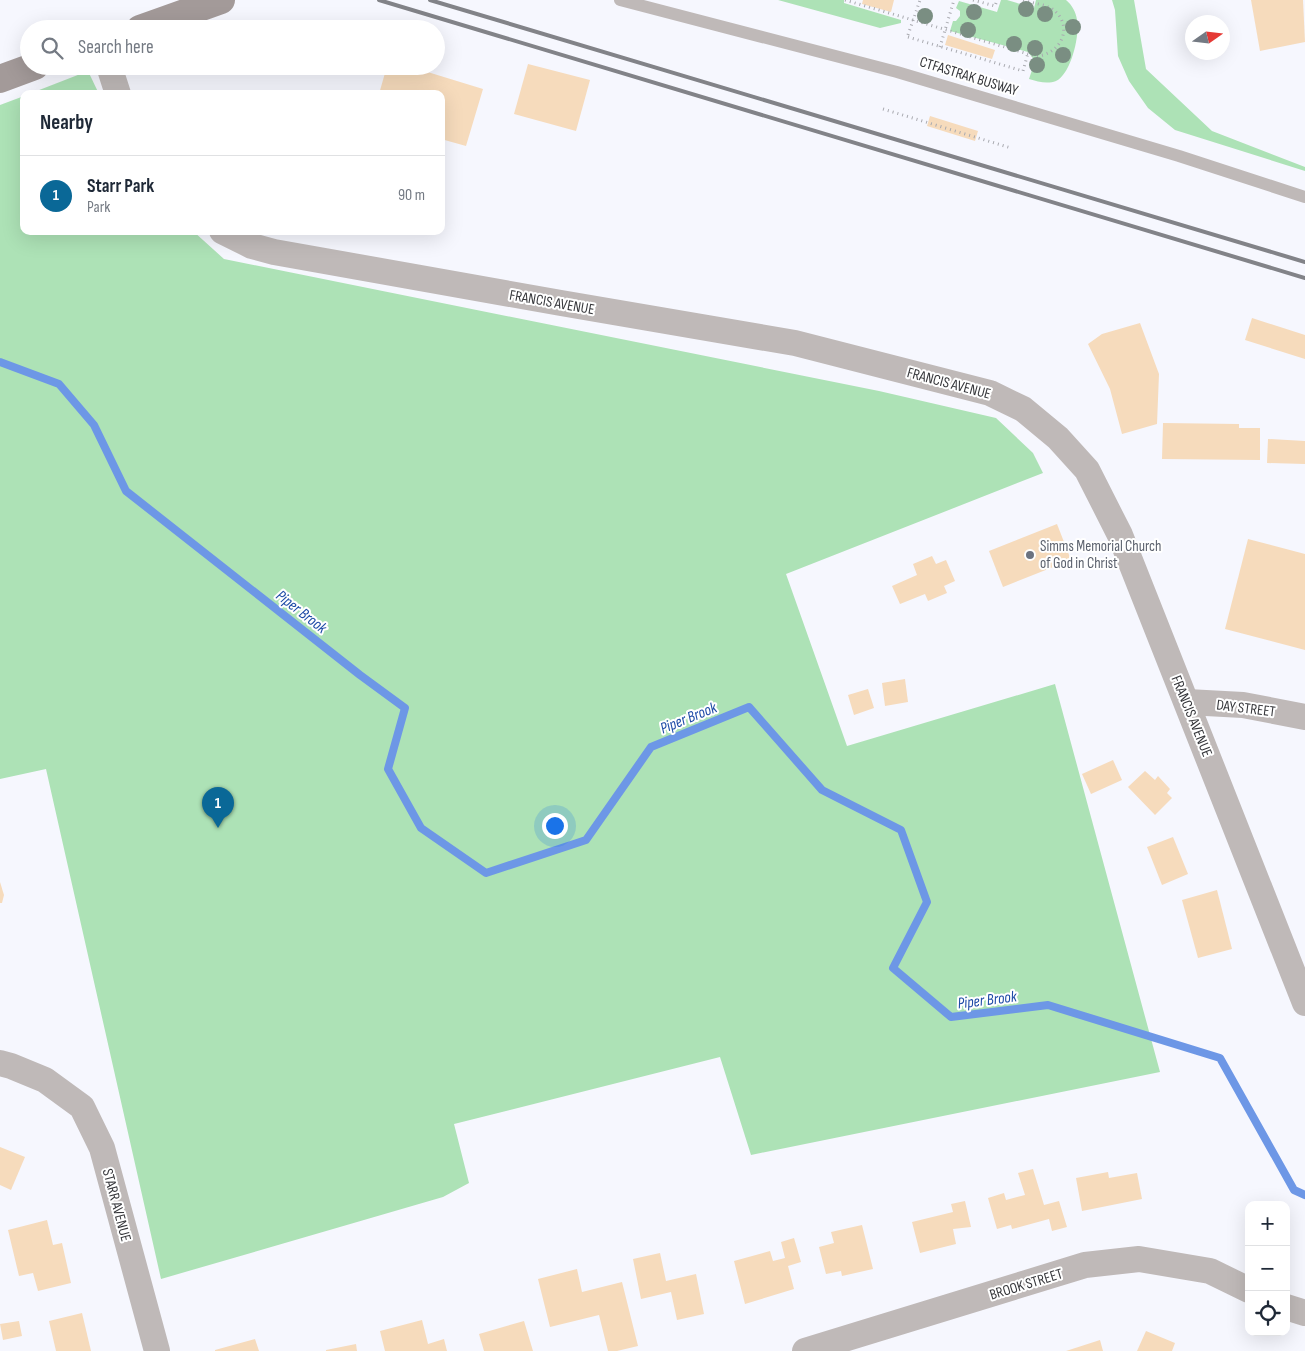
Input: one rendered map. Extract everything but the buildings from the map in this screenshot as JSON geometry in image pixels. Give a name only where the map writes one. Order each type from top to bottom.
[{"type":"main road","points":[[165,20],[215,2]]},
{"type":"main road","points":[[0,79],[20,72]]},
{"type":"street","points":[[112,75],[117,90]]},
{"type":"street","name":"FRANCIS AVENUE","points":[[230,235],[252,246],[274,252],[796,343],[990,393],[1023,409],[1058,438],[1086,470],[1120,535],[1305,1003]]},
{"type":"street","name":"DAY STREET","points":[[1187,702],[1242,705],[1305,716]]},
{"type":"street","name":"STARR AVENUE","points":[[0,1063],[45,1080],[82,1107],[102,1148],[157,1351]]},
{"type":"street","name":"BROOK STREET","points":[[804,1351],[1085,1266],[1139,1259],[1210,1271],[1245,1288]]},
{"type":"street","points":[[1290,1308],[1305,1313]]},
{"type":"lane","name":"CTFASTRAK BUSWAY","points":[[620,0],[897,72],[1160,150],[1305,197]]},
{"type":"path","points":[[848,0],[945,30],[1041,56],[1056,48],[1064,33],[1063,25],[1055,11],[1023,0]]},
{"type":"path","points":[[920,0],[908,36],[1023,71],[1028,54]]},
{"type":"path","points":[[940,46],[954,0]]},
{"type":"path","points":[[973,0],[995,6],[997,0]]},
{"type":"path","points":[[883,109],[1011,148]]},
{"type":"green space","points":[[778,0],[844,0],[844,3],[901,20],[901,23],[880,28]]},
{"type":"green space","points":[[1001,0],[1034,8],[1036,0],[1066,0],[1072,6],[1076,14],[1078,27],[1076,44],[1066,71],[1056,81],[1043,82],[1029,79],[1035,61],[1028,52],[950,31],[953,21],[956,21],[960,16],[960,11],[956,8],[959,1],[997,12]]},
{"type":"green space","points":[[1112,0],[1134,0],[1146,69],[1212,131],[1305,167],[1305,171],[1175,130],[1148,108],[1129,81],[1118,56],[1115,10]]},
{"type":"green space","points":[[78,75],[90,75],[97,90],[39,90]]},
{"type":"green space","points":[[20,98],[20,235],[197,235],[224,259],[879,391],[996,418],[1033,453],[1043,473],[786,574],[847,746],[1055,684],[1160,1072],[751,1155],[720,1057],[454,1124],[469,1183],[443,1197],[161,1279],[46,769],[0,779],[0,105]]},
{"type":"waterway","name":"Piper Brook","points":[[0,362],[59,384],[94,425],[126,491],[360,675],[405,708],[388,769],[421,828],[486,873],[586,840],[651,747],[749,707],[822,790],[901,830],[927,902],[893,968],[951,1017],[1048,1005],[1220,1058],[1294,1190],[1305,1195]]},
{"type":"railway","points":[[379,0],[1305,278]]},
{"type":"railway","points":[[430,0],[1305,262]]},
{"type":"place","name":"Simms Memorial Church of God in Christ","points":[[1030,555]]},
{"type":"place","name":"Starr Park","points":[[218,828]]}]
